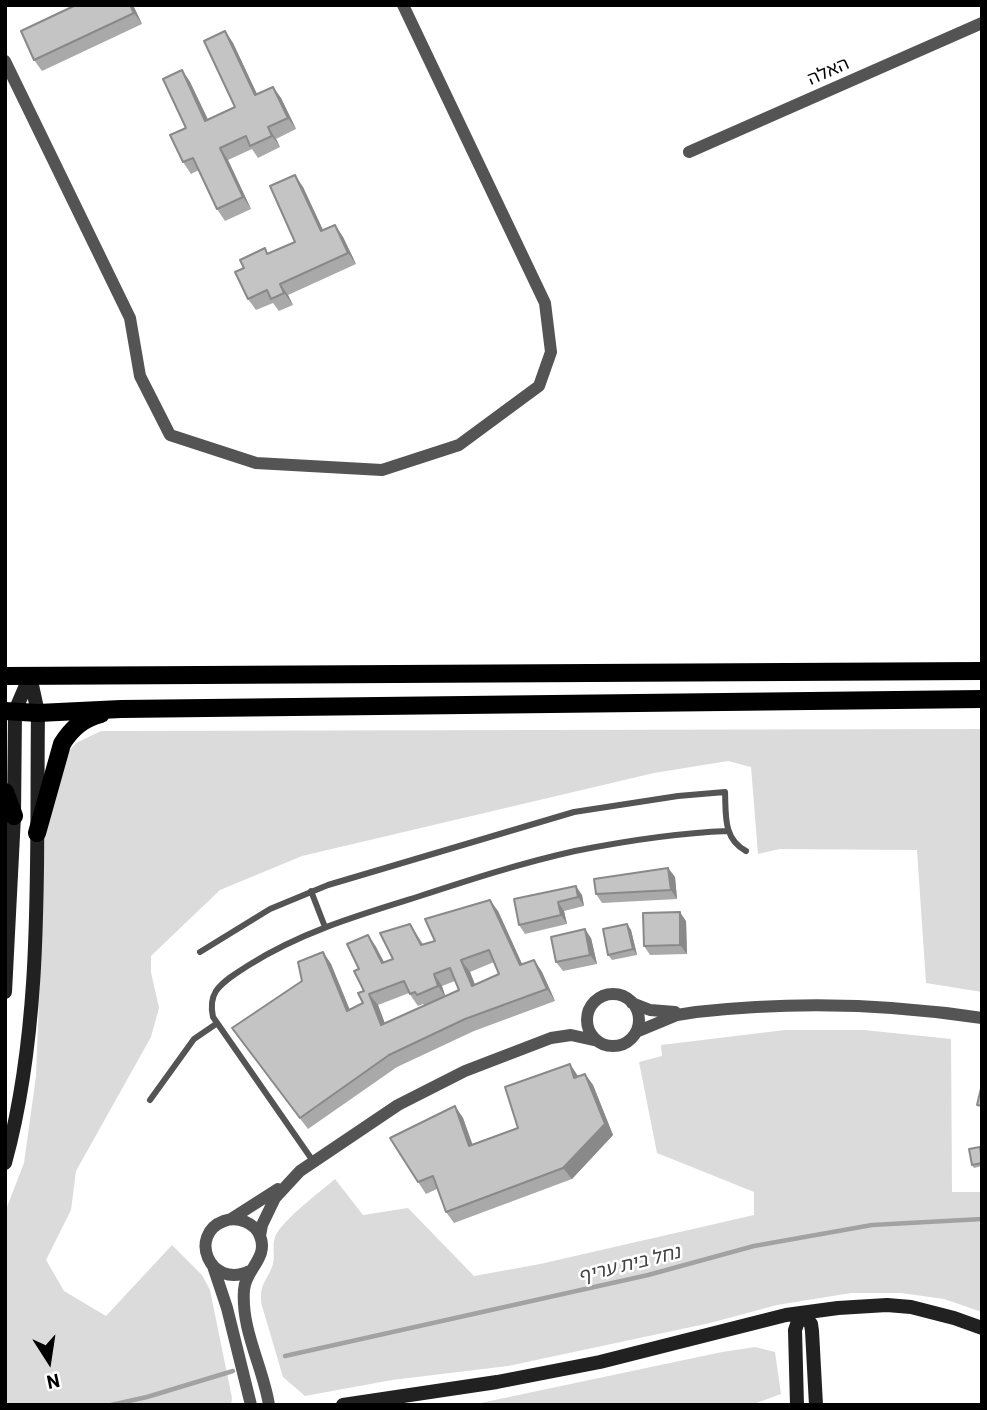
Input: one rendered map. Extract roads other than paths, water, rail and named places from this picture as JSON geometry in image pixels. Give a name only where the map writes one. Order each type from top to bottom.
[{"type":"main road","points":[[5,676],[982,671]]},
{"type":"main road","points":[[10,711],[982,699]]},
{"type":"main road","points":[[37,833],[57,757],[69,733],[94,715],[121,709]]},
{"type":"main road","points":[[5,792],[14,816]]},
{"type":"street","points":[[5,61],[130,318],[140,376],[170,435],[256,463],[382,470],[460,445],[539,386],[551,352],[545,303],[402,5]]},
{"type":"street","name":"האלה","points":[[689,152],[982,23]]},
{"type":"street","points":[[5,992],[14,816],[10,711],[30,676]]},
{"type":"street","points":[[5,1163],[21,1082],[33,991],[38,712],[30,676]]},
{"type":"street","points":[[251,1405],[227,1308],[207,1256],[206,1240],[216,1226],[287,1183],[313,1161],[398,1105],[497,1058],[551,1038],[573,1026],[597,1000],[611,995],[624,997],[650,1010],[686,1013]]},
{"type":"street","points":[[632,1003],[639,1018],[636,1032]]},
{"type":"street","points":[[551,1038],[571,1035],[610,1046],[620,1045],[636,1032],[661,1021],[686,1013],[737,1007],[834,1004],[932,1011],[982,1018]]},
{"type":"street","points":[[590,1010],[587,1021],[598,1041]]},
{"type":"street","points":[[269,1405],[245,1313],[244,1290],[250,1271],[261,1255],[260,1236],[268,1210],[287,1183]]},
{"type":"street","points":[[231,1219],[250,1224],[260,1236]]},
{"type":"street","points":[[213,1266],[230,1275],[241,1275],[250,1271]]},
{"type":"street","points":[[343,1405],[497,1382],[612,1359],[801,1313],[838,1308],[887,1305],[935,1312],[982,1328]]},
{"type":"street","points":[[797,1405],[794,1330],[801,1313]]},
{"type":"street","points":[[801,1313],[811,1324],[816,1405]]},
{"type":"lane","points":[[200,952],[270,909],[311,891],[528,825],[628,803],[725,792],[728,831],[732,840],[747,851]]},
{"type":"lane","points":[[313,1161],[216,1024],[211,1009],[212,1000],[223,984],[263,956],[326,927],[480,877],[574,852],[663,836],[728,831]]},
{"type":"lane","points":[[311,891],[326,927]]},
{"type":"lane","points":[[150,1100],[194,1039],[216,1024]]},
{"type":"waterway","name":"נחל בית עריף","points":[[285,1356],[648,1275],[754,1246],[872,1225],[982,1219]]},
{"type":"waterway","name":"נחל בית עריף","points":[[111,1405],[233,1371]]}]
